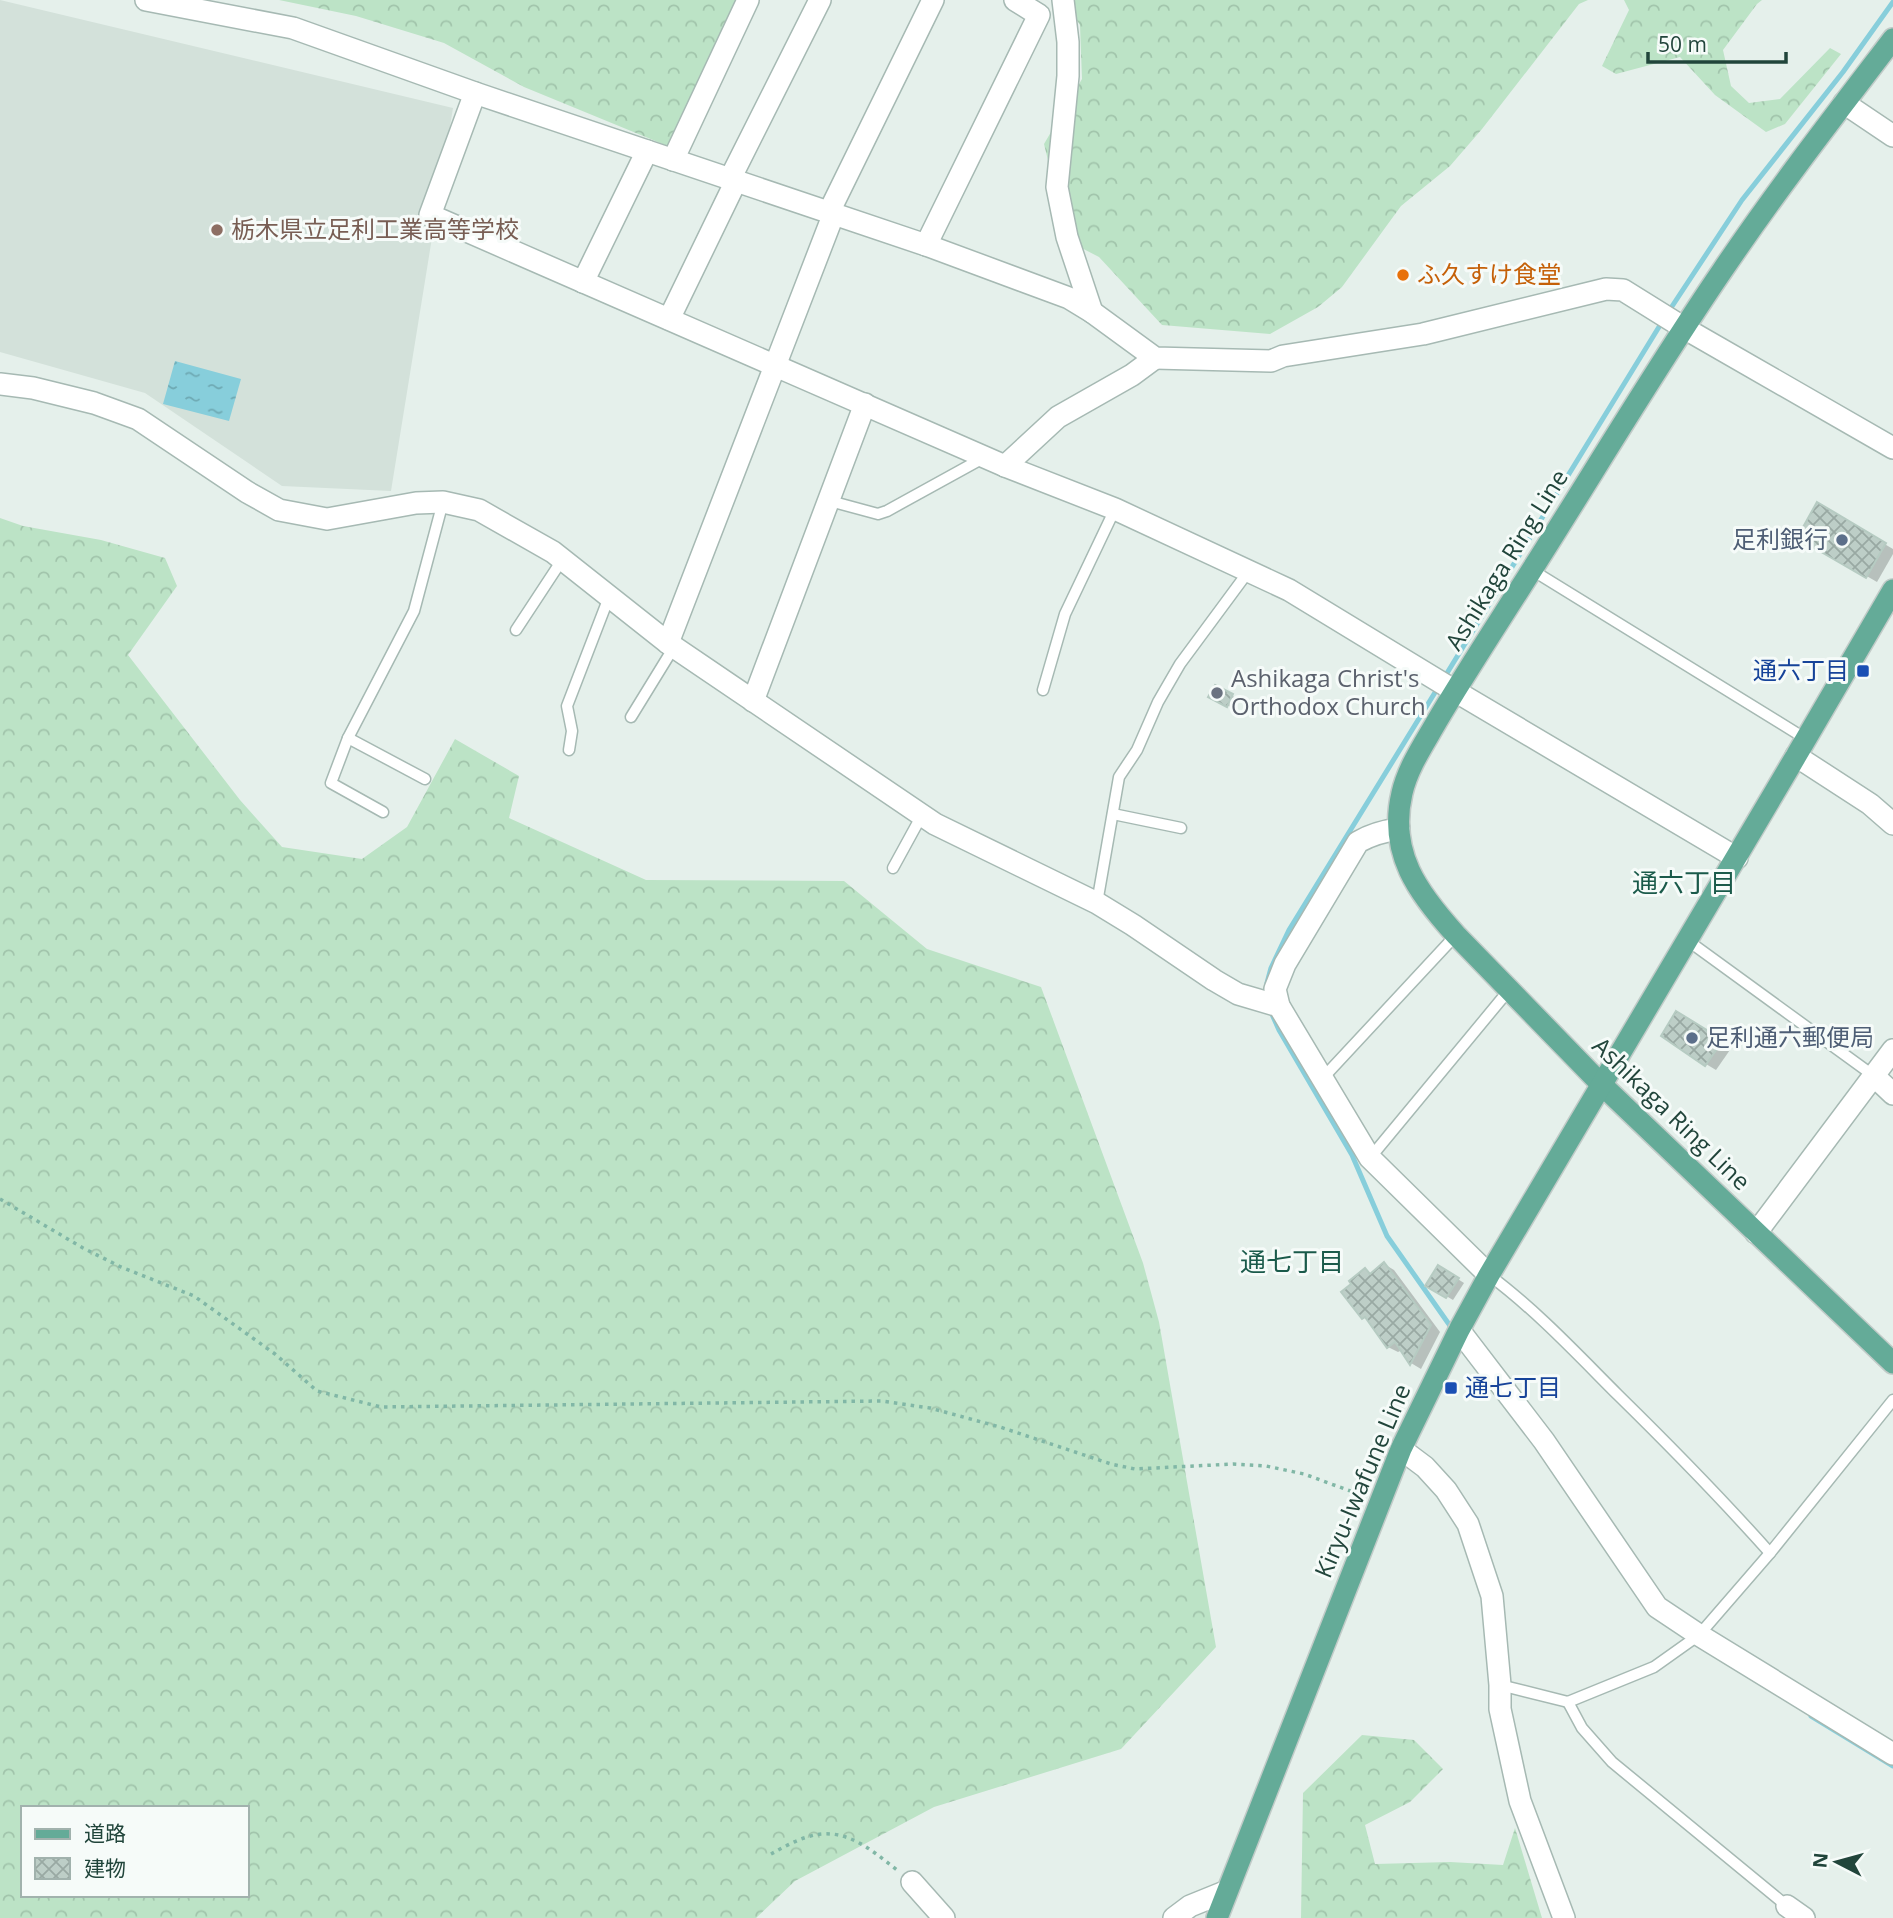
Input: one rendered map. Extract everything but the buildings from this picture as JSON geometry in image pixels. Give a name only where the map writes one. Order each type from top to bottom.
[{"type":"main road","name":"Ashikaga Ring Line","points":[[1893,39],[1723,269],[1455,691],[1408,772],[1402,794],[1399,829],[1404,859],[1411,877],[1433,910],[1456,935],[1602,1084],[1893,1363]]},
{"type":"main road","name":"Kiryu-Iwafune Line","points":[[1217,1918],[1401,1449],[1459,1330],[1893,590]]},
{"type":"street","points":[[146,0],[293,28],[475,93],[926,246],[1069,298],[1155,358],[1271,361],[1283,356],[1423,334],[1606,289],[1623,290],[1893,448]]},
{"type":"street","points":[[237,0],[252,20]]},
{"type":"street","points":[[673,160],[748,0]]},
{"type":"street","points":[[669,319],[820,0]]},
{"type":"street","points":[[671,645],[831,213],[933,0]]},
{"type":"street","points":[[926,246],[1039,15],[1015,0]]},
{"type":"street","points":[[1061,2],[1068,42],[1068,76],[1057,187],[1067,237],[1092,312]]},
{"type":"street","points":[[475,93],[430,215],[995,461],[1115,509],[1289,590],[1737,858]]},
{"type":"street","points":[[1844,103],[1893,136]]},
{"type":"street","points":[[583,282],[647,151]]},
{"type":"street","points":[[995,461],[1058,417],[1132,375],[1155,358]]},
{"type":"street","points":[[0,384],[33,388],[94,403],[138,419],[247,492],[279,510],[327,519],[416,503],[443,502],[479,510],[525,535],[562,560],[671,645],[922,816],[1097,903],[1238,994],[1279,1006]]},
{"type":"street","points":[[752,701],[830,502],[865,404]]},
{"type":"street","points":[[1801,748],[1893,824]]},
{"type":"street","points":[[1399,829],[1371,834],[1358,842],[1285,964],[1275,989],[1279,1006],[1370,1158],[1489,1275]]},
{"type":"street","points":[[1756,1233],[1893,1050]]},
{"type":"street","points":[[1874,1076],[1893,1094]]},
{"type":"street","points":[[1459,1330],[1544,1441],[1657,1607],[1893,1754]]},
{"type":"street","points":[[1401,1449],[1425,1467],[1439,1482],[1468,1524],[1492,1596],[1500,1709],[1520,1801],[1564,1918]]},
{"type":"street","points":[[912,1882],[944,1918]]},
{"type":"street","points":[[1174,1918],[1190,1906],[1227,1891]]},
{"type":"lane","points":[[830,502],[878,514],[887,512],[995,461]]},
{"type":"lane","points":[[383,812],[331,783],[348,738],[414,611],[443,502]]},
{"type":"lane","points":[[1043,690],[1065,614],[1115,509]]},
{"type":"lane","points":[[516,630],[562,560]]},
{"type":"lane","points":[[1532,570],[1801,748]]},
{"type":"lane","points":[[1097,903],[1119,777],[1137,750],[1158,702],[1180,664],[1248,572]]},
{"type":"lane","points":[[569,750],[572,731],[567,706],[609,597]]},
{"type":"lane","points":[[631,717],[671,645]]},
{"type":"lane","points":[[348,738],[425,779]]},
{"type":"lane","points":[[1113,814],[1181,828]]},
{"type":"lane","points":[[893,868],[922,816]]},
{"type":"lane","points":[[1322,1079],[1456,935]]},
{"type":"lane","points":[[1688,940],[1874,1076]]},
{"type":"lane","points":[[1370,1158],[1509,990]]},
{"type":"lane","points":[[1489,1275],[1511,1292],[1597,1373],[1721,1497],[1770,1553]]},
{"type":"lane","points":[[1500,1685],[1568,1702],[1654,1667],[1699,1635],[1770,1553],[1893,1400]]},
{"type":"lane","points":[[1568,1702],[1582,1728],[1612,1762],[1796,1912]]},
{"type":"path","points":[[0,1199],[83,1248],[121,1267],[194,1296],[275,1354],[317,1391],[381,1407],[881,1401],[930,1408],[1135,1469],[1233,1464],[1266,1466],[1304,1474],[1380,1502]]},
{"type":"path","points":[[771,1854],[805,1837],[819,1834],[846,1836],[861,1842],[912,1882]]},
{"type":"shaded area","name":"栃木県立足利工業高等学校","points":[[0,0],[453,108],[391,491],[282,486],[145,393],[0,352]]},
{"type":"green space","points":[[279,0],[739,0],[670,147],[524,87],[444,43],[356,16]]},
{"type":"green space","points":[[1063,0],[1588,0],[1579,4],[1450,166],[1401,206],[1342,287],[1318,307],[1270,334],[1162,325],[1099,257],[1068,241],[1044,144],[1082,79],[1080,25]]},
{"type":"green space","points":[[1624,0],[1762,0],[1723,50],[1731,86],[1749,103],[1780,99],[1830,48],[1841,54],[1785,124],[1766,132],[1715,95],[1680,57],[1616,74],[1602,66],[1629,10]]},
{"type":"green space","points":[[0,518],[23,526],[101,540],[165,558],[177,586],[128,655],[240,800],[282,847],[362,859],[407,827],[455,739],[519,776],[509,818],[646,880],[844,881],[927,949],[1041,987],[1143,1263],[1159,1322],[1216,1647],[1121,1749],[934,1807],[795,1881],[756,1918],[0,1918]]},
{"type":"green space","points":[[1362,1735],[1414,1740],[1443,1769],[1410,1802],[1365,1825],[1375,1864],[1450,1862],[1503,1865],[1515,1828],[1542,1918],[1301,1918],[1303,1793]]},
{"type":"water","points":[[175,361],[241,379],[229,421],[163,404]]},
{"type":"waterway","points":[[1667,314],[1742,200],[1843,72],[1893,2]]},
{"type":"waterway","points":[[1444,678],[1662,322]]},
{"type":"waterway","points":[[1267,983],[1289,930],[1439,686]]},
{"type":"waterway","points":[[1271,1012],[1352,1155],[1387,1236],[1453,1330]]},
{"type":"waterway","points":[[1811,1716],[1893,1766]]},
{"type":"place","name":"栃木県立足利工業高等学校","points":[[217,230]]},
{"type":"place","name":"ふ久すけ食堂","points":[[1403,275]]},
{"type":"place","name":"足利銀行","points":[[1842,540]]},
{"type":"place","name":"通六丁目","points":[[1863,671]]},
{"type":"place","name":"Ashikaga Christ's Orthodox Church","points":[[1217,693]]},
{"type":"place","name":"足利通六郵便局","points":[[1692,1038]]},
{"type":"place","name":"通七丁目","points":[[1451,1388]]},
{"type":"district","name":"通六丁目","points":[[1684,883]]},
{"type":"district","name":"通七丁目","points":[[1292,1262]]}]
